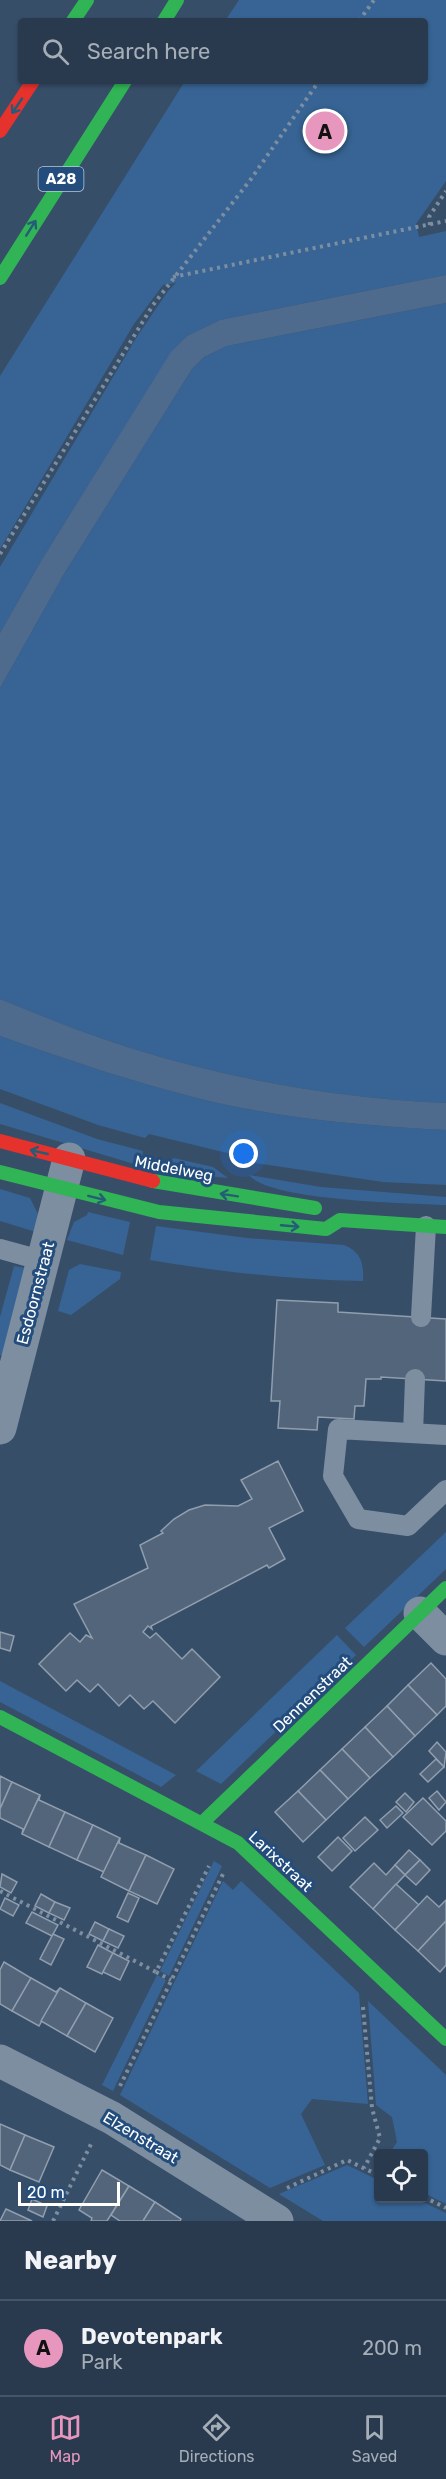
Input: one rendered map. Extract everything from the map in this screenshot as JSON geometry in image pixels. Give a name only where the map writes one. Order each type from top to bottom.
[{"type":"main road","points":[[76,18],[87,0]]},
{"type":"main road","points":[[166,18],[177,0]]},
{"type":"main road","points":[[0,131],[31,84]]},
{"type":"main road","name":"A28","points":[[0,278],[123,84]]},
{"type":"main road","name":"Middelweg","points":[[0,1141],[65,1174],[191,1217],[326,1230],[340,1220]]},
{"type":"main road","name":"Middelweg","points":[[0,1172],[65,1174],[164,1184],[328,1210],[340,1220],[446,1227]]},
{"type":"main road","name":"Dennenstraat","points":[[202,1823],[446,1588]]},
{"type":"main road","name":"Larixstraat","points":[[0,1717],[238,1842],[446,2039]]},
{"type":"street","name":"Esdoornstraat","points":[[0,1428],[65,1174]]},
{"type":"street","points":[[420,1613],[446,1639]]},
{"type":"street","name":"Elzenstraat","points":[[0,2061],[106,2115],[264,2213]]},
{"type":"lane","points":[[421,1317],[426,1226]]},
{"type":"lane","points":[[0,1249],[44,1261]]},
{"type":"lane","points":[[413,1433],[415,1379]]},
{"type":"lane","points":[[446,1435],[338,1429],[333,1476],[358,1519],[408,1526],[446,1490]]},
{"type":"path","points":[[361,18],[374,0]]},
{"type":"path","points":[[0,554],[99,390],[173,277],[250,179],[317,84]]},
{"type":"path","points":[[430,225],[429,218],[446,191]]},
{"type":"path","points":[[173,277],[446,221]]},
{"type":"path","points":[[53,2221],[238,1842]]},
{"type":"path","points":[[156,1972],[215,1855],[228,1862]]},
{"type":"path","points":[[0,1891],[171,1980]]},
{"type":"path","points":[[358,1956],[372,2108],[380,2138],[364,2168]]},
{"type":"path","points":[[264,2213],[347,2160],[374,2173]]},
{"type":"path","points":[[428,2200],[446,2208]]},
{"type":"shaded area","points":[[239,0],[446,0],[446,181],[416,224],[419,237],[446,231],[446,275],[220,320],[187,336],[171,353],[41,561],[0,633],[0,567],[138,335],[176,283],[163,285],[134,324],[0,549],[0,376],[183,84],[428,84],[428,18],[227,18]]},
{"type":"shaded area","points":[[446,275],[446,303],[227,346],[204,357],[192,369],[64,574],[0,688],[0,633],[41,561],[171,352],[187,336],[220,320]]},
{"type":"shaded area","points":[[446,303],[446,1103],[328,1092],[213,1071],[119,1045],[0,999],[0,688],[64,574],[192,369],[204,357],[227,346]]},
{"type":"shaded area","points":[[0,999],[119,1045],[213,1071],[328,1092],[446,1103],[446,1130],[355,1124],[295,1117],[235,1107],[153,1086],[0,1036]]},
{"type":"shaded area","points":[[0,1036],[127,1079],[235,1107],[325,1121],[446,1130],[446,1185],[383,1182],[255,1163],[256,1160],[149,1134],[145,1138],[98,1125],[0,1089]]},
{"type":"shaded area","points":[[0,1103],[97,1139],[143,1151],[141,1166],[0,1124]]},
{"type":"shaded area","points":[[174,1158],[213,1167],[228,1178],[167,1172],[169,1161]]},
{"type":"shaded area","points":[[249,1175],[321,1187],[446,1197],[446,1205],[311,1195],[262,1184]]},
{"type":"shaded area","points":[[0,1189],[30,1198],[38,1214],[36,1232],[0,1221]]},
{"type":"shaded area","points":[[88,1212],[130,1222],[123,1255],[67,1240],[74,1222],[87,1215]]},
{"type":"shaded area","points":[[156,1226],[247,1238],[344,1245],[358,1255],[363,1269],[363,1281],[256,1275],[150,1260]]},
{"type":"shaded area","points":[[80,1264],[121,1272],[120,1279],[71,1315],[58,1311],[69,1270]]},
{"type":"shaded area","points":[[14,1266],[26,1268],[4,1356],[0,1355],[0,1317]]},
{"type":"shaded area","points":[[446,1532],[446,1569],[364,1647],[345,1628]]},
{"type":"shaded area","points":[[337,1635],[356,1655],[221,1784],[196,1771]]},
{"type":"shaded area","points":[[0,1681],[176,1775],[161,1787],[0,1702]]},
{"type":"shaded area","points":[[214,1861],[222,1866],[169,1976],[160,1971]]},
{"type":"shaded area","points":[[223,1881],[233,1890],[241,1881],[359,1993],[368,2104],[312,2099],[301,2114],[325,2165],[270,2188],[120,2095]]},
{"type":"shaded area","points":[[157,1975],[166,1980],[113,2091],[102,2085]]},
{"type":"shaded area","points":[[368,2001],[446,2075],[446,2204],[428,2195],[428,2149],[393,2149],[397,2142],[392,2117],[376,2105]]},
{"type":"shaded area","points":[[347,2165],[374,2178],[374,2203],[425,2203],[446,2213],[446,2221],[323,2221],[279,2194]]},
{"type":"building","points":[[277,1300],[338,1303],[338,1312],[446,1319],[446,1381],[381,1377],[381,1379],[366,1379],[364,1406],[355,1406],[354,1419],[318,1417],[317,1430],[278,1428],[280,1401],[271,1401]]},
{"type":"building","points":[[278,1461],[303,1511],[269,1528],[285,1559],[269,1568],[267,1565],[151,1626],[152,1629],[148,1626],[143,1632],[150,1638],[156,1633],[182,1659],[192,1649],[220,1677],[175,1723],[153,1701],[144,1709],[130,1695],[119,1706],[98,1684],[90,1692],[77,1680],[66,1691],[39,1664],[70,1633],[80,1642],[86,1635],[92,1638],[74,1604],[148,1568],[140,1545],[163,1533],[161,1531],[174,1519],[189,1510],[205,1505],[238,1506],[252,1499],[241,1480]]},
{"type":"building","points":[[0,1632],[14,1636],[10,1651],[0,1648]]},
{"type":"building","points":[[431,1663],[446,1679],[446,1706],[437,1715],[408,1685]]},
{"type":"building","points":[[408,1685],[437,1715],[415,1736],[387,1706]]},
{"type":"building","points":[[387,1706],[415,1736],[393,1757],[365,1727]]},
{"type":"building","points":[[365,1727],[393,1757],[370,1778],[342,1749]]},
{"type":"building","points":[[437,1742],[446,1752],[444,1767],[429,1751]]},
{"type":"building","points":[[342,1749],[370,1778],[348,1799],[320,1770]]},
{"type":"building","points":[[436,1759],[444,1767],[428,1782],[420,1774]]},
{"type":"building","points":[[320,1770],[348,1799],[326,1820],[298,1791]]},
{"type":"building","points":[[0,1776],[12,1782],[0,1809]]},
{"type":"building","points":[[12,1782],[40,1795],[22,1834],[23,1829],[0,1818],[0,1809]]},
{"type":"building","points":[[298,1791],[326,1820],[303,1842],[275,1812]]},
{"type":"building","points":[[437,1791],[446,1802],[439,1810],[429,1798]]},
{"type":"building","points":[[405,1793],[414,1802],[406,1812],[396,1802]]},
{"type":"building","points":[[40,1795],[39,1800],[65,1812],[49,1847],[22,1834]]},
{"type":"building","points":[[423,1798],[446,1821],[446,1831],[432,1845],[403,1817]]},
{"type":"building","points":[[396,1806],[403,1813],[387,1828],[380,1820]]},
{"type":"building","points":[[65,1812],[93,1825],[77,1860],[49,1847]]},
{"type":"building","points":[[365,1817],[378,1830],[355,1851],[343,1838]]},
{"type":"building","points":[[93,1825],[120,1838],[104,1872],[77,1860]]},
{"type":"building","points":[[338,1837],[352,1851],[332,1871],[318,1857]]},
{"type":"building","points":[[120,1838],[119,1843],[146,1855],[129,1891],[101,1877]]},
{"type":"building","points":[[409,1850],[420,1860],[405,1875],[395,1865]]},
{"type":"building","points":[[146,1855],[174,1869],[157,1904],[129,1891]]},
{"type":"building","points":[[420,1860],[430,1870],[416,1885],[405,1875]]},
{"type":"building","points":[[374,1863],[386,1875],[395,1865],[405,1875],[373,1909],[350,1887]]},
{"type":"building","points":[[2,1874],[17,1882],[11,1893],[0,1887]]},
{"type":"building","points":[[396,1884],[419,1905],[395,1930],[373,1909]]},
{"type":"building","points":[[128,1893],[139,1898],[128,1922],[117,1917]]},
{"type":"building","points":[[41,1894],[55,1902],[49,1913],[35,1906]]},
{"type":"building","points":[[427,1896],[439,1907],[446,1900],[446,1921],[418,1951],[395,1930]]},
{"type":"building","points":[[5,1898],[19,1905],[13,1916],[0,1909]]},
{"type":"building","points":[[55,1902],[70,1908],[64,1920],[49,1913]]},
{"type":"building","points":[[32,1912],[58,1925],[52,1936],[26,1923]]},
{"type":"building","points":[[446,1921],[446,1965],[440,1972],[418,1951]]},
{"type":"building","points":[[95,1922],[109,1929],[103,1941],[89,1934]]},
{"type":"building","points":[[109,1929],[124,1936],[118,1948],[103,1941]]},
{"type":"building","points":[[53,1934],[64,1939],[51,1965],[40,1959]]},
{"type":"building","points":[[98,1945],[113,1953],[102,1974],[87,1967]]},
{"type":"building","points":[[113,1953],[129,1961],[120,1980],[103,1972]]},
{"type":"building","points":[[4,1962],[31,1978],[12,2011],[0,2004],[0,1970]]},
{"type":"building","points":[[31,1978],[56,1992],[60,1988],[39,2026],[12,2011]]},
{"type":"building","points":[[60,1988],[86,2003],[67,2036],[41,2021]]},
{"type":"building","points":[[86,2003],[113,2018],[95,2052],[67,2036]]},
{"type":"building","points":[[0,2124],[25,2135],[10,2170],[0,2165]]},
{"type":"building","points":[[25,2135],[54,2147],[39,2182],[10,2170]]},
{"type":"building","points":[[102,2170],[129,2186],[107,2221],[91,2221],[92,2218],[79,2210]]},
{"type":"building","points":[[129,2186],[155,2202],[143,2221],[120,2221],[111,2215]]},
{"type":"building","points":[[32,2199],[47,2206],[43,2217],[28,2210]]},
{"type":"building","points":[[155,2202],[181,2219],[180,2221],[143,2221]]},
{"type":"building","points":[[6,2209],[32,2221],[0,2221]]},
{"type":"traffic: fast","points":[[75,18],[87,0]]},
{"type":"traffic: fast","points":[[166,18],[177,0]]},
{"type":"traffic: fast","points":[[0,278],[123,84]]},
{"type":"traffic: fast","points":[[0,1172],[159,1212],[326,1229],[340,1220],[446,1227]]},
{"type":"traffic: fast","points":[[153,1181],[315,1208]]},
{"type":"traffic: fast","points":[[202,1823],[446,1588]]},
{"type":"traffic: fast","points":[[0,1717],[238,1843],[446,2039]]},
{"type":"traffic: jam","points":[[0,131],[31,84]]},
{"type":"traffic: jam","points":[[0,1141],[153,1181]]},
{"type":"place","name":"Devotenpark","points":[[325,131]]}]
